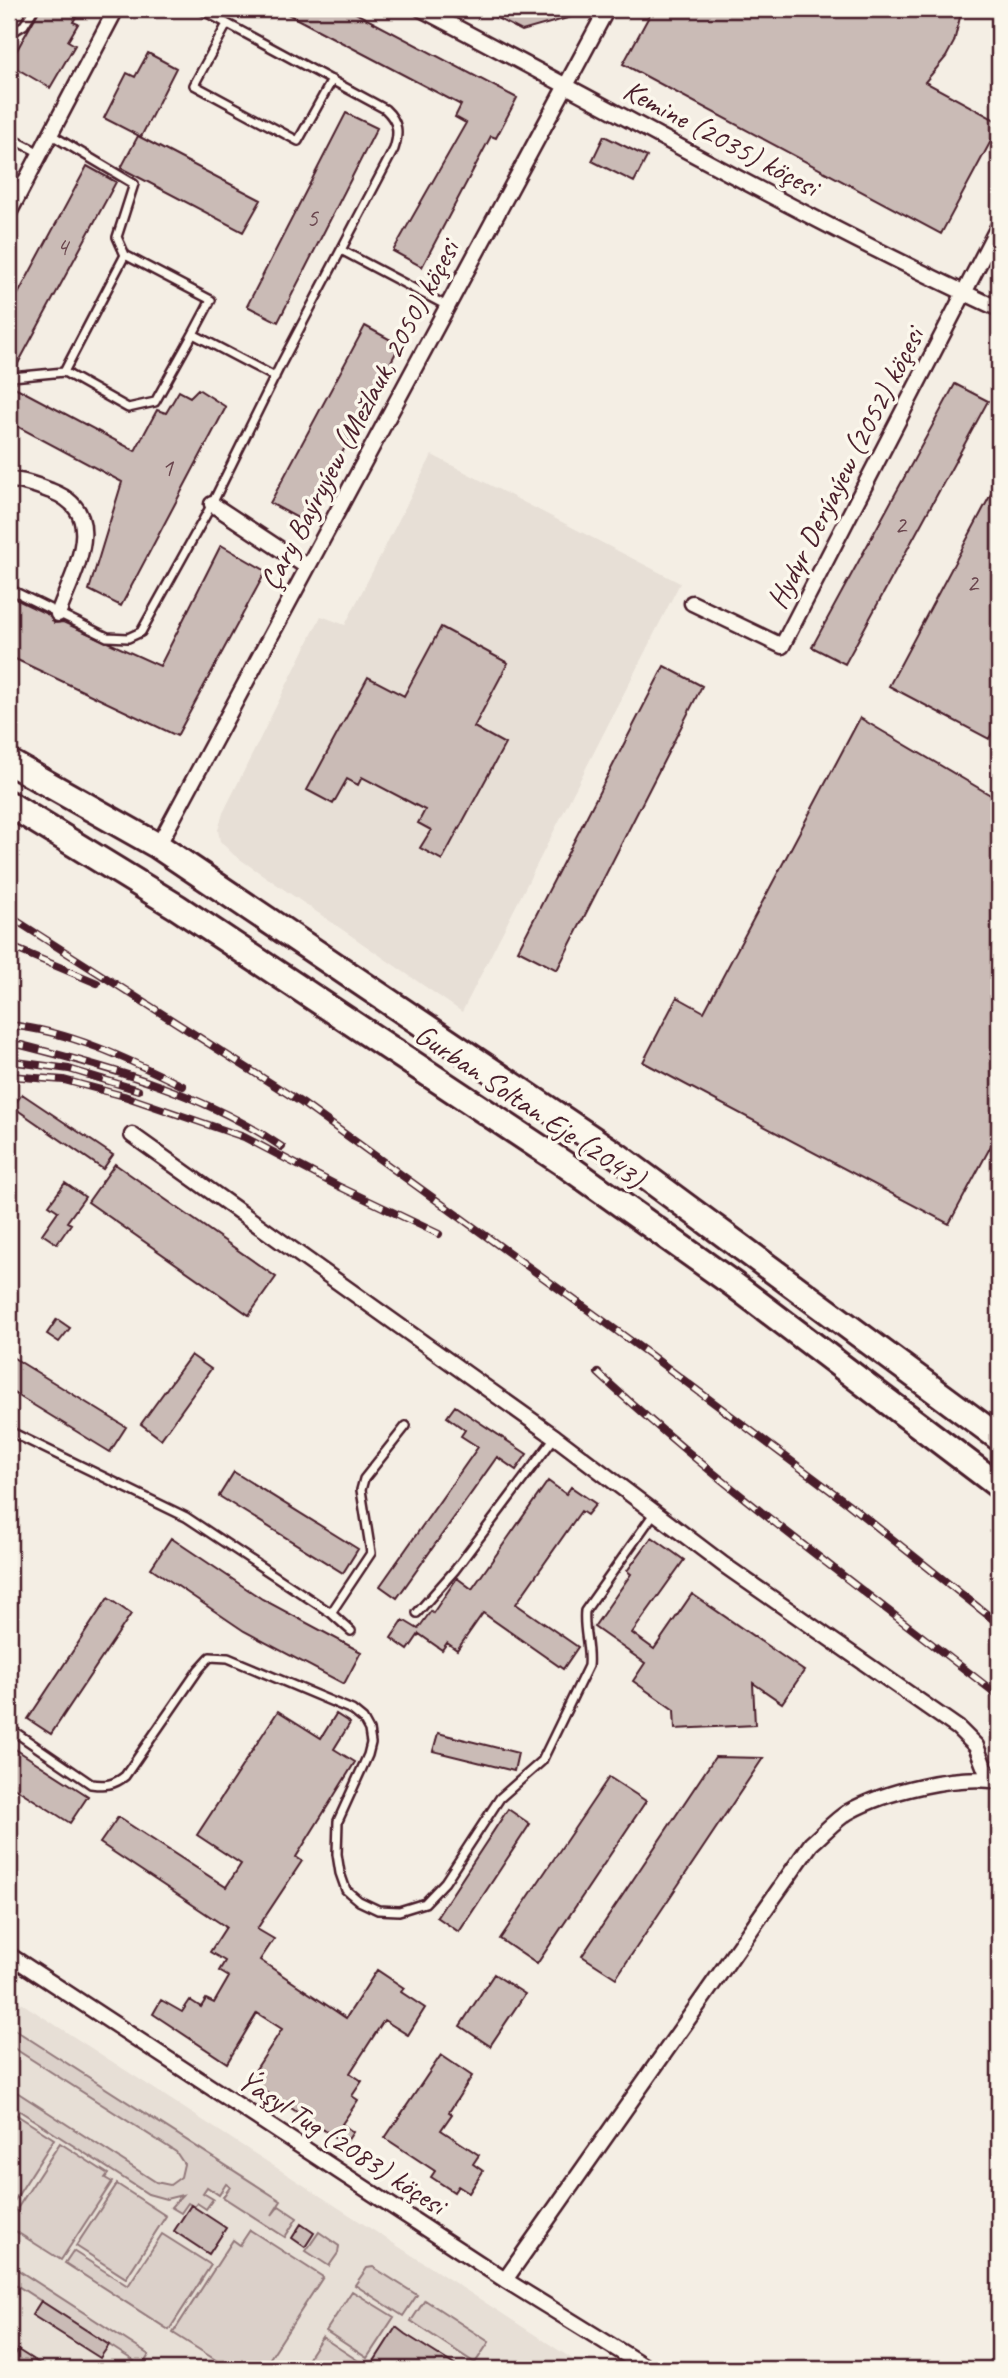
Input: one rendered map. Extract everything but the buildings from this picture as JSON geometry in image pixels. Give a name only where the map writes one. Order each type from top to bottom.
[{"type":"highway","name":"Gurban Soltan Eje (2043)","points":[[9,762],[158,846],[618,1156],[999,1438]]},
{"type":"highway","name":"Gurban Soltan Eje (2043)","points":[[9,804],[177,907],[563,1163],[733,1284],[999,1486]]},
{"type":"street","points":[[9,213],[116,9]]},
{"type":"street","name":"Kemine (2035) köçesi","points":[[421,9],[566,84],[660,137],[999,309]]},
{"type":"street","name":"Çary Baýryýew (Mežlauk, 2050) köçesi","points":[[158,846],[607,9]]},
{"type":"street","name":"Hydyr Derýaýew (2052) köçesi","points":[[692,603],[782,646],[999,225]]},
{"type":"street","points":[[9,480],[31,484],[64,496],[79,510],[84,533],[82,548],[58,614]]},
{"type":"street","points":[[212,505],[307,567]]},
{"type":"street","points":[[132,1135],[555,1437],[724,1565],[958,1728],[976,1746],[994,1780],[952,1781],[878,1799],[846,1813],[811,1844],[505,2280]]},
{"type":"street","name":"Ýaşyl Tug (2083) köçesi","points":[[9,1955],[505,2280],[649,2369]]},
{"type":"lane","points":[[9,34],[24,26],[34,9]]},
{"type":"lane","points":[[9,589],[107,637],[128,638],[141,632],[212,505],[275,377],[394,149],[399,131],[385,109],[200,9]]},
{"type":"lane","points":[[228,24],[194,85],[298,141],[332,80]]},
{"type":"lane","points":[[9,375],[12,377],[64,372],[128,408],[155,402],[211,300],[125,255],[117,237],[134,184],[50,134]]},
{"type":"lane","points":[[9,137],[40,153]]},
{"type":"lane","points":[[341,250],[447,306]]},
{"type":"lane","points":[[64,372],[125,255]]},
{"type":"lane","points":[[194,334],[275,377]]},
{"type":"lane","points":[[331,1613],[371,1553],[361,1490],[364,1479],[407,1426]]},
{"type":"lane","points":[[9,1432],[186,1517],[331,1613],[351,1630]]},
{"type":"lane","points":[[417,1613],[455,1570],[555,1437]]},
{"type":"lane","points":[[9,1728],[91,1784],[105,1786],[125,1776],[210,1657],[229,1658],[352,1710],[363,1718],[369,1730],[371,1744],[338,1821],[337,1854],[346,1890],[359,1901],[378,1910],[399,1911],[425,1903],[445,1882],[500,1798],[542,1761],[588,1666],[590,1651],[583,1626],[585,1611],[656,1512]]},
{"type":"shaded area","points":[[432,455],[680,583],[462,1012],[234,855],[220,841],[218,830],[223,813],[321,616],[345,625]]},
{"type":"shaded area","points":[[9,1995],[588,2369],[9,2369]]},
{"type":"shaded area","points":[[9,2026],[281,2201],[272,2215],[279,2206],[297,2218],[285,2237],[223,2197],[230,2187],[226,2184],[219,2195],[207,2187],[203,2193],[213,2199],[206,2209],[197,2203],[194,2207],[188,2203],[181,2213],[171,2207],[182,2195],[166,2199],[148,2194],[9,2104],[9,2087],[156,2182],[170,2185],[181,2177],[184,2164],[176,2152],[9,2045]]},
{"type":"shaded area","points":[[9,2110],[54,2139],[9,2209]]},
{"type":"shaded area","points":[[60,2143],[108,2174],[105,2178],[112,2182],[61,2260],[9,2227],[9,2217],[11,2218]]},
{"type":"shaded area","points":[[117,2184],[166,2216],[126,2278],[76,2246]]},
{"type":"shaded area","points":[[250,2230],[323,2277],[263,2369],[230,2369],[173,2333],[233,2240],[240,2245]]},
{"type":"shaded area","points":[[319,2232],[339,2246],[338,2253],[329,2266],[306,2251]]},
{"type":"shaded area","points":[[162,2234],[211,2265],[169,2330],[65,2263],[73,2251],[128,2286]]},
{"type":"shaded area","points":[[373,2267],[417,2295],[403,2316],[355,2285],[367,2268]]},
{"type":"shaded area","points":[[15,2268],[149,2355],[140,2369],[129,2369],[134,2361],[16,2285],[9,2296],[9,2278]]},
{"type":"shaded area","points":[[352,2291],[394,2317],[367,2358],[326,2331]]},
{"type":"shaded area","points":[[425,2300],[489,2342],[475,2363],[411,2321]]},
{"type":"shaded area","points":[[322,2337],[363,2364],[360,2369],[301,2369]]},
{"type":"railway","points":[[9,916],[302,1103],[649,1354],[847,1503],[999,1624]]},
{"type":"railway","points":[[9,946],[97,983]]},
{"type":"railway","points":[[9,1025],[76,1040],[120,1056],[183,1086]]},
{"type":"railway","points":[[9,1045],[21,1045],[55,1054],[156,1085],[221,1112],[282,1147]]},
{"type":"railway","points":[[9,1061],[69,1069],[138,1090]]},
{"type":"railway","points":[[9,1076],[64,1080],[124,1096],[244,1137],[439,1234]]},
{"type":"railway","points":[[598,1373],[744,1498],[999,1696]]}]
